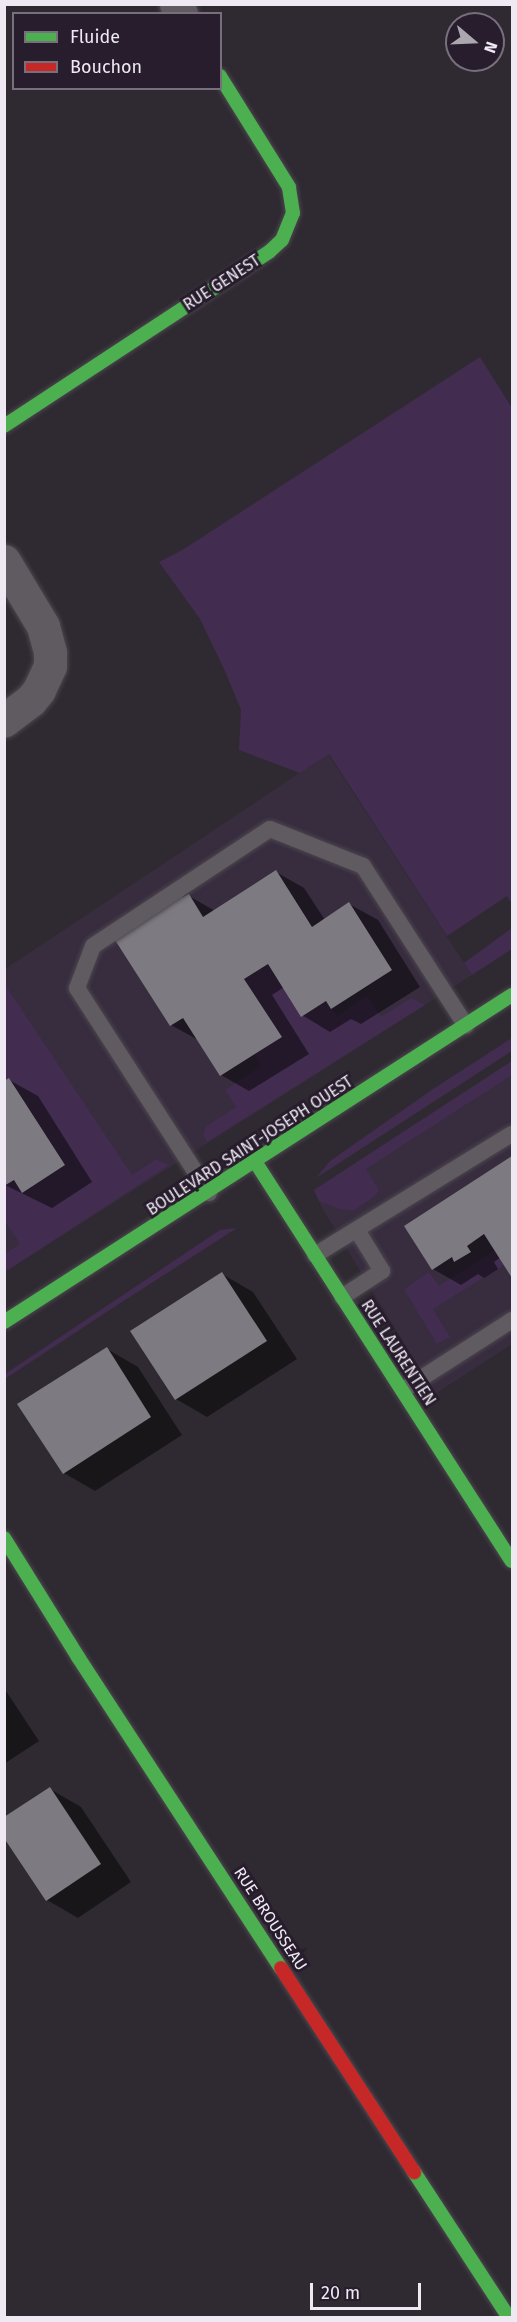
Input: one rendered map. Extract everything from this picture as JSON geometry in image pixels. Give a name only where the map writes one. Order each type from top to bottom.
[{"type":"street","name":"RUE GENEST","points":[[4,426],[270,251],[282,240],[293,213],[293,200],[289,187],[222,79]]},
{"type":"street","points":[[4,561],[43,626],[50,653],[50,666],[39,690],[31,700],[4,720]]},
{"type":"street","name":"BOULEVARD SAINT-JOSEPH OUEST","points":[[5,1320],[256,1163],[513,995]]},
{"type":"street","name":"RUE LAURENTIEN","points":[[256,1163],[513,1561]]},
{"type":"street","name":"RUE BROUSSEAU","points":[[4,1538],[78,1657],[509,2318]]},
{"type":"lane","points":[[208,1193],[77,988],[93,946],[270,829],[363,866],[466,1026]]},
{"type":"lane","points":[[315,1255],[513,1134]]},
{"type":"lane","points":[[342,1297],[382,1271],[357,1230]]},
{"type":"lane","points":[[403,1390],[513,1320]]},
{"type":"shaded area","points":[[480,357],[512,408],[512,904],[507,896],[447,936],[329,754],[300,773],[239,750],[241,710],[225,671],[200,619],[159,562],[184,549]]},
{"type":"shaded area","points":[[328,754],[472,975],[5,1272],[5,969]]},
{"type":"shaded area","points":[[512,928],[512,949],[472,975],[464,963]]},
{"type":"shaded area","points":[[268,964],[301,1016],[326,1001],[337,1016],[367,995],[381,1017],[411,998],[425,1005],[207,1142],[203,1134],[207,1126],[236,1107],[225,1090],[261,1066],[255,1054],[281,1037],[244,979]]},
{"type":"shaded area","points":[[4,983],[132,1175],[156,1159],[169,1165],[8,1270],[5,1269],[5,1254],[20,1244],[5,1221],[5,1186],[14,1180],[23,1193],[65,1165],[10,1078],[5,1081]]},
{"type":"shaded area","points":[[512,1038],[512,1051],[316,1178],[330,1161],[433,1089]]},
{"type":"shaded area","points":[[512,1061],[512,1344],[435,1394],[322,1208],[314,1190]]},
{"type":"shaded area","points":[[512,1061],[512,1075],[366,1169],[379,1190],[376,1195],[353,1211],[339,1209],[319,1201],[314,1190]]},
{"type":"shaded area","points":[[237,1228],[5,1379],[5,1374],[220,1230]]},
{"type":"shaded area","points":[[495,1250],[504,1265],[433,1309],[450,1337],[437,1344],[404,1289],[429,1272],[439,1286]]},
{"type":"building","points":[[276,870],[312,927],[349,902],[392,970],[331,1009],[326,1001],[301,1017],[268,964],[244,979],[282,1037],[220,1076],[183,1018],[170,1026],[115,940],[181,894],[183,897],[189,894],[203,917]]},
{"type":"building","points":[[9,1078],[65,1165],[22,1193],[14,1180],[4,1186],[4,1081]]},
{"type":"building","points":[[512,1156],[512,1278],[484,1234],[467,1246],[471,1252],[454,1262],[452,1257],[432,1270],[404,1226]]},
{"type":"building","points":[[222,1272],[267,1341],[175,1400],[130,1331]]},
{"type":"building","points":[[107,1347],[151,1417],[63,1474],[17,1404]]},
{"type":"building","points":[[50,1787],[101,1864],[46,1901],[4,1838],[4,1817]]},
{"type":"traffic: fast","points":[[4,426],[270,251],[282,240],[293,213],[289,187],[222,79]]},
{"type":"traffic: fast","points":[[4,1322],[512,995]]},
{"type":"traffic: fast","points":[[256,1163],[512,1561]]},
{"type":"traffic: fast","points":[[4,1538],[78,1657],[281,1968]]},
{"type":"traffic: fast","points":[[414,2172],[509,2318]]},
{"type":"traffic: jam","points":[[281,1968],[414,2172]]}]
